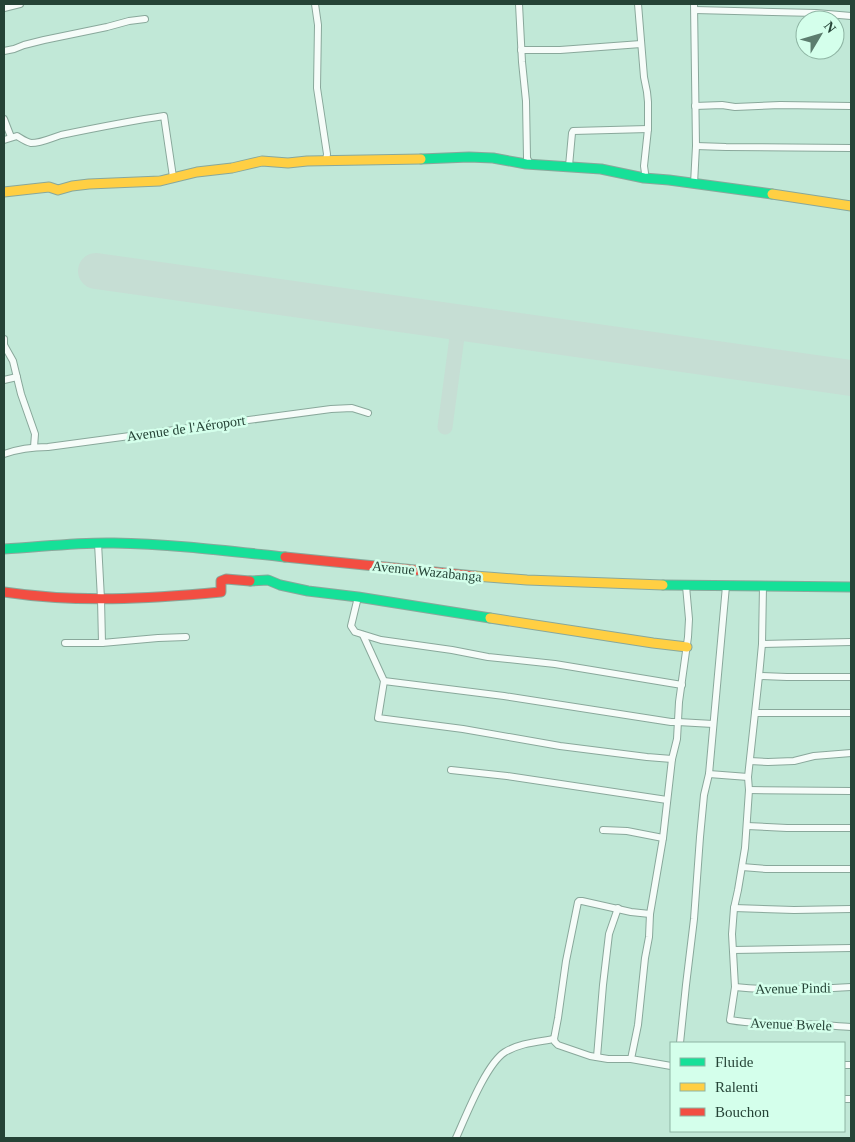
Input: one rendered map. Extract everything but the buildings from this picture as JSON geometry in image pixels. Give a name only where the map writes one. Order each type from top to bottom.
[{"type":"street","points":[[4,8],[20,4]]},
{"type":"street","points":[[315,4],[318,25],[317,88],[327,154],[326,161]]},
{"type":"street","points":[[519,4],[526,101],[527,158],[530,164]]},
{"type":"street","points":[[638,4],[647,92],[648,129],[644,178]]},
{"type":"street","points":[[694,184],[696,146],[694,7],[851,16]]},
{"type":"street","points":[[4,51],[129,20],[145,19]]},
{"type":"street","points":[[521,50],[560,50],[641,44]]},
{"type":"street","points":[[695,106],[851,106]]},
{"type":"street","points":[[4,119],[7,139],[18,136],[30,143],[126,122],[164,116],[173,177]]},
{"type":"street","points":[[569,166],[572,133],[574,131],[648,129]]},
{"type":"street","points":[[696,146],[851,148]]},
{"type":"street","points":[[4,192],[49,187],[58,190],[89,184],[160,181],[196,172],[232,168],[262,161],[288,163],[469,157],[601,169],[644,178],[812,199],[851,206]]},
{"type":"street","points":[[4,340],[4,345],[13,361],[21,394],[35,434],[34,447]]},
{"type":"street","points":[[4,380],[17,377]]},
{"type":"street","name":"Avenue de l'Aéroport","points":[[4,454],[34,447],[331,409],[352,408],[368,412]]},
{"type":"street","points":[[98,543],[102,643]]},
{"type":"street","name":"Avenue Wazabanga","points":[[4,549],[98,543],[174,546],[527,580],[686,586],[851,587]]},
{"type":"street","points":[[4,592],[48,598],[169,597],[221,592],[220,584],[222,580],[268,580],[289,587],[686,647]]},
{"type":"street","points":[[631,1059],[640,1006],[650,914],[663,838],[672,759],[677,739],[679,702],[689,619],[686,586]]},
{"type":"street","points":[[680,1042],[694,919],[704,795],[708,774],[726,586]]},
{"type":"street","points":[[735,987],[732,934],[734,908],[747,826],[748,777],[762,644],[763,586]]},
{"type":"street","points":[[358,597],[351,626],[355,632],[381,640],[488,657],[555,664],[682,685]]},
{"type":"street","points":[[363,635],[384,681],[378,718],[463,729],[560,746],[672,759]]},
{"type":"street","points":[[65,643],[125,642],[186,637]]},
{"type":"street","points":[[762,644],[851,642]]},
{"type":"street","points":[[759,676],[851,677]]},
{"type":"street","points":[[384,681],[495,695],[671,722],[713,724]]},
{"type":"street","points":[[755,714],[851,713]]},
{"type":"street","points":[[750,761],[794,761],[814,756],[851,753]]},
{"type":"street","points":[[451,770],[507,776],[667,800]]},
{"type":"street","points":[[708,774],[748,777]]},
{"type":"street","points":[[749,790],[851,791]]},
{"type":"street","points":[[747,826],[851,828]]},
{"type":"street","points":[[603,830],[627,831],[663,838]]},
{"type":"street","points":[[742,867],[766,869],[851,869]]},
{"type":"street","points":[[650,914],[631,912],[582,901],[578,902],[566,961],[554,1039],[558,1045],[576,1052],[608,1059],[631,1059],[670,1066]]},
{"type":"street","points":[[598,1057],[603,984],[609,934],[618,908]]},
{"type":"street","points":[[734,908],[851,910]]},
{"type":"street","points":[[732,950],[851,948]]},
{"type":"street","name":"Avenue Pindi","points":[[735,987],[753,989],[851,987]]},
{"type":"street","name":"Avenue Bwele","points":[[735,987],[730,1020],[742,1023],[851,1026]]},
{"type":"street","points":[[456,1138],[489,1070],[497,1059],[506,1052],[520,1046],[554,1039]]},
{"type":"taxiway","points":[[445,427],[459,322]]},
{"type":"runway","points":[[96,271],[851,378]]},
{"type":"traffic: fast","points":[[421,159],[493,158],[526,164],[601,169],[644,178],[772,194]]},
{"type":"traffic: fast","points":[[4,549],[114,543],[178,546],[285,557]]},
{"type":"traffic: fast","points":[[250,581],[268,580],[280,585],[308,591],[490,618]]},
{"type":"traffic: fast","points":[[663,585],[851,587]]},
{"type":"traffic: slow","points":[[4,192],[49,187],[58,190],[89,184],[160,181],[197,172],[232,168],[262,161],[288,163],[421,159]]},
{"type":"traffic: slow","points":[[772,194],[851,206]]},
{"type":"traffic: slow","points":[[475,576],[527,580],[663,585]]},
{"type":"traffic: slow","points":[[490,618],[687,647]]},
{"type":"traffic: jam","points":[[285,557],[475,576]]},
{"type":"traffic: jam","points":[[4,592],[59,598],[139,598],[221,592],[221,581],[226,579],[250,581]]}]
